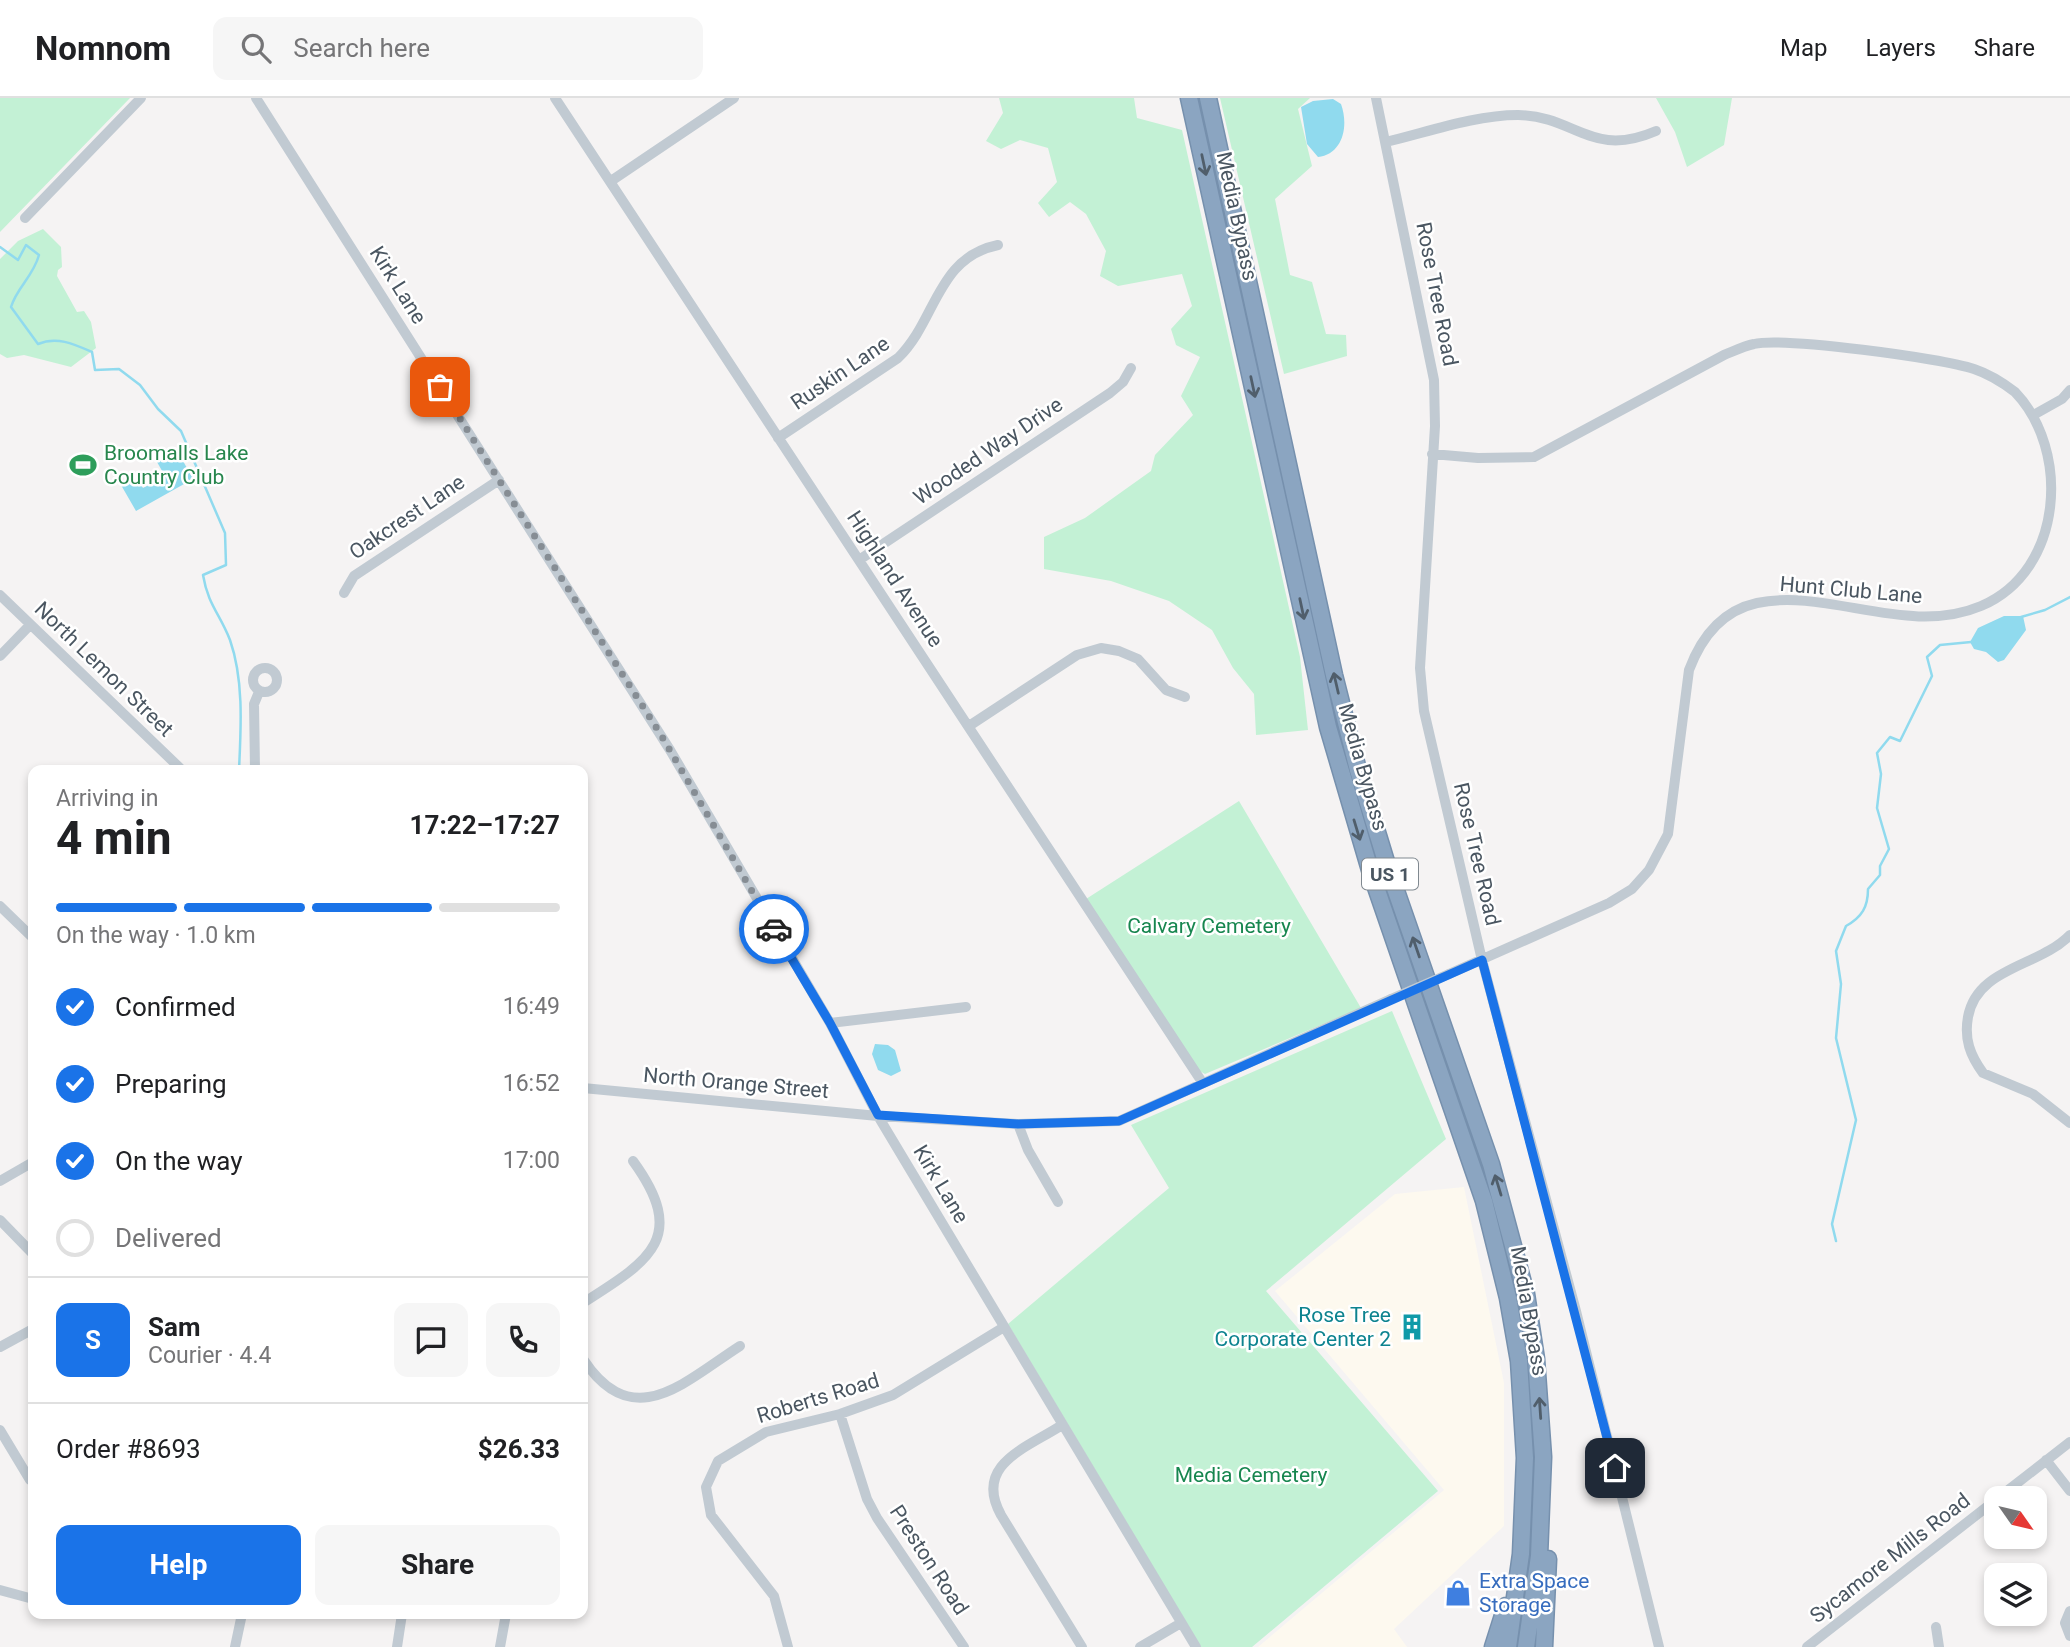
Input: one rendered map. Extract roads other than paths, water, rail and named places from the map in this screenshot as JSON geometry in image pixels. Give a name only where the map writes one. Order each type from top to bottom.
[{"type":"highway","name":"Media Bypass","points":[[1189,98],[1338,763],[1378,894],[1475,1170],[1502,1266],[1514,1329],[1525,1458],[1523,1522],[1508,1647]]},
{"type":"highway","name":"Media Bypass","points":[[1208,98],[1355,758],[1387,865],[1491,1164],[1519,1262],[1536,1359],[1543,1457],[1539,1556],[1526,1647]]},
{"type":"highway","points":[[1543,1457],[1548,1568],[1544,1647]]},
{"type":"highway","points":[[1493,1647],[1506,1607],[1523,1522]]},
{"type":"street","points":[[25,218],[141,98]]},
{"type":"street","name":"Kirk Lane","points":[[256,98],[665,742],[830,1023],[878,1115],[1196,1647]]},
{"type":"street","name":"Highland Avenue","points":[[555,98],[969,726],[1018,806],[1202,1082]]},
{"type":"street","points":[[611,180],[734,98]]},
{"type":"street","name":"Rose Tree Road","points":[[1376,98],[1434,380],[1420,682],[1482,960],[1576,1311],[1659,1647]]},
{"type":"street","points":[[1386,142],[1516,115],[1539,117],[1607,142],[1627,142],[1656,131]]},
{"type":"street","name":"Ruskin Lane","points":[[778,438],[898,358],[910,347],[951,274],[965,258],[979,249],[998,245]]},
{"type":"street","name":"Hunt Club Lane","points":[[1432,454],[1478,458],[1534,457],[1724,355],[1755,343],[1863,351],[1972,368],[1996,378],[2037,413],[2048,434],[2060,486],[2057,515],[2049,540],[2031,566],[2010,588],[1983,605],[1958,614],[1926,617],[1783,600],[1737,609],[1714,625],[1698,646],[1689,670],[1668,834],[1649,870],[1632,889],[1609,903],[1482,960]]},
{"type":"street","name":"Wooded Way Drive","points":[[859,560],[1110,393],[1123,382],[1131,368]]},
{"type":"street","points":[[2037,413],[2062,399],[2070,390]]},
{"type":"street","name":"Oakcrest Lane","points":[[344,593],[354,576],[499,480]]},
{"type":"street","name":"North Lemon Street","points":[[0,595],[177,765]]},
{"type":"street","points":[[0,656],[30,625]]},
{"type":"street","points":[[969,726],[1077,655],[1101,648],[1119,651],[1138,659],[1166,690],[1185,697]]},
{"type":"street","points":[[254,765],[254,704],[259,692]]},
{"type":"street","points":[[0,906],[28,933]]},
{"type":"street","points":[[2070,935],[1992,979],[1978,993],[1970,1007],[1966,1040],[1972,1057],[1983,1073],[2033,1094],[2070,1123]]},
{"type":"street","name":"North Orange Street","points":[[588,1088],[878,1115],[1018,1124],[1119,1121],[1482,960]]},
{"type":"street","points":[[830,1023],[966,1007]]},
{"type":"street","points":[[1018,1124],[1028,1150],[1058,1202]]},
{"type":"street","points":[[588,1300],[634,1271],[657,1239],[660,1222],[658,1203],[633,1161]]},
{"type":"street","points":[[0,1181],[28,1165]]},
{"type":"street","points":[[0,1220],[28,1249]]},
{"type":"street","name":"Roberts Road","points":[[788,1647],[774,1596],[711,1515],[706,1487],[718,1461],[766,1432],[840,1414],[910,1387],[1004,1327]]},
{"type":"street","points":[[0,1347],[28,1332]]},
{"type":"street","points":[[588,1367],[597,1381],[608,1389],[647,1398],[665,1394],[740,1346]]},
{"type":"street","name":"Preston Road","points":[[840,1414],[867,1499],[877,1518],[964,1647]]},
{"type":"street","points":[[1062,1425],[1008,1458],[997,1470],[992,1486],[994,1502],[1001,1515],[1082,1647]]},
{"type":"street","points":[[0,1430],[28,1477]]},
{"type":"street","name":"Sycamore Mills Road","points":[[2012,1486],[2070,1442]]},
{"type":"street","points":[[2046,1460],[2070,1491]]},
{"type":"street","name":"Sycamore Mills Road","points":[[1807,1647],[1984,1508]]},
{"type":"street","points":[[0,1590],[28,1598]]},
{"type":"street","points":[[2070,1611],[2064,1623],[2070,1636]]},
{"type":"street","points":[[235,1647],[241,1619]]},
{"type":"street","points":[[397,1647],[401,1619]]},
{"type":"street","points":[[500,1647],[505,1619]]},
{"type":"street","points":[[1140,1647],[1181,1623]]},
{"type":"street","points":[[1936,1627],[1939,1647]]},
{"type":"water","points":[[1333,99],[1341,104],[1343,112],[1342,138],[1333,151],[1318,157],[1307,144],[1301,107],[1313,101]]},
{"type":"water","points":[[177,450],[193,479],[136,511],[121,485],[136,477],[143,488],[165,476],[157,462]]},
{"type":"water","points":[[2004,616],[2023,616],[2026,630],[2004,660],[1998,662],[1986,652],[1974,649],[1970,642],[1978,628]]},
{"type":"water","points":[[875,1044],[888,1045],[895,1050],[901,1071],[891,1076],[878,1070],[872,1054]]},
{"type":"waterway","points":[[0,247],[18,260],[26,245],[39,255],[11,307],[38,344],[59,341],[92,352],[95,370],[119,369],[140,385],[158,409],[181,431],[225,533],[226,565],[203,575],[211,602],[230,640],[238,671],[241,704],[239,765]]},
{"type":"waterway","points":[[2021,617],[2045,610],[2070,597]]},
{"type":"waterway","points":[[1836,1241],[1832,1224],[1856,1120],[1836,1038],[1841,984],[1836,951],[1846,926],[1863,911],[1868,889],[1880,875],[1880,866],[1889,849],[1877,808],[1881,774],[1877,753],[1890,737],[1900,741],[1932,676],[1927,657],[1940,645],[1971,642]]},
{"type":"place","name":"Broomalls Lake Country Club","points":[[83,465]]},
{"type":"place","name":"Rose Tree Corporate Center 2","points":[[1412,1327]]},
{"type":"place","name":"Extra Space Storage","points":[[1458,1593]]},
{"type":"park label","name":"Calvary Cemetery","points":[[1209,926]]},
{"type":"park label","name":"Media Cemetery","points":[[1251,1475]]}]
